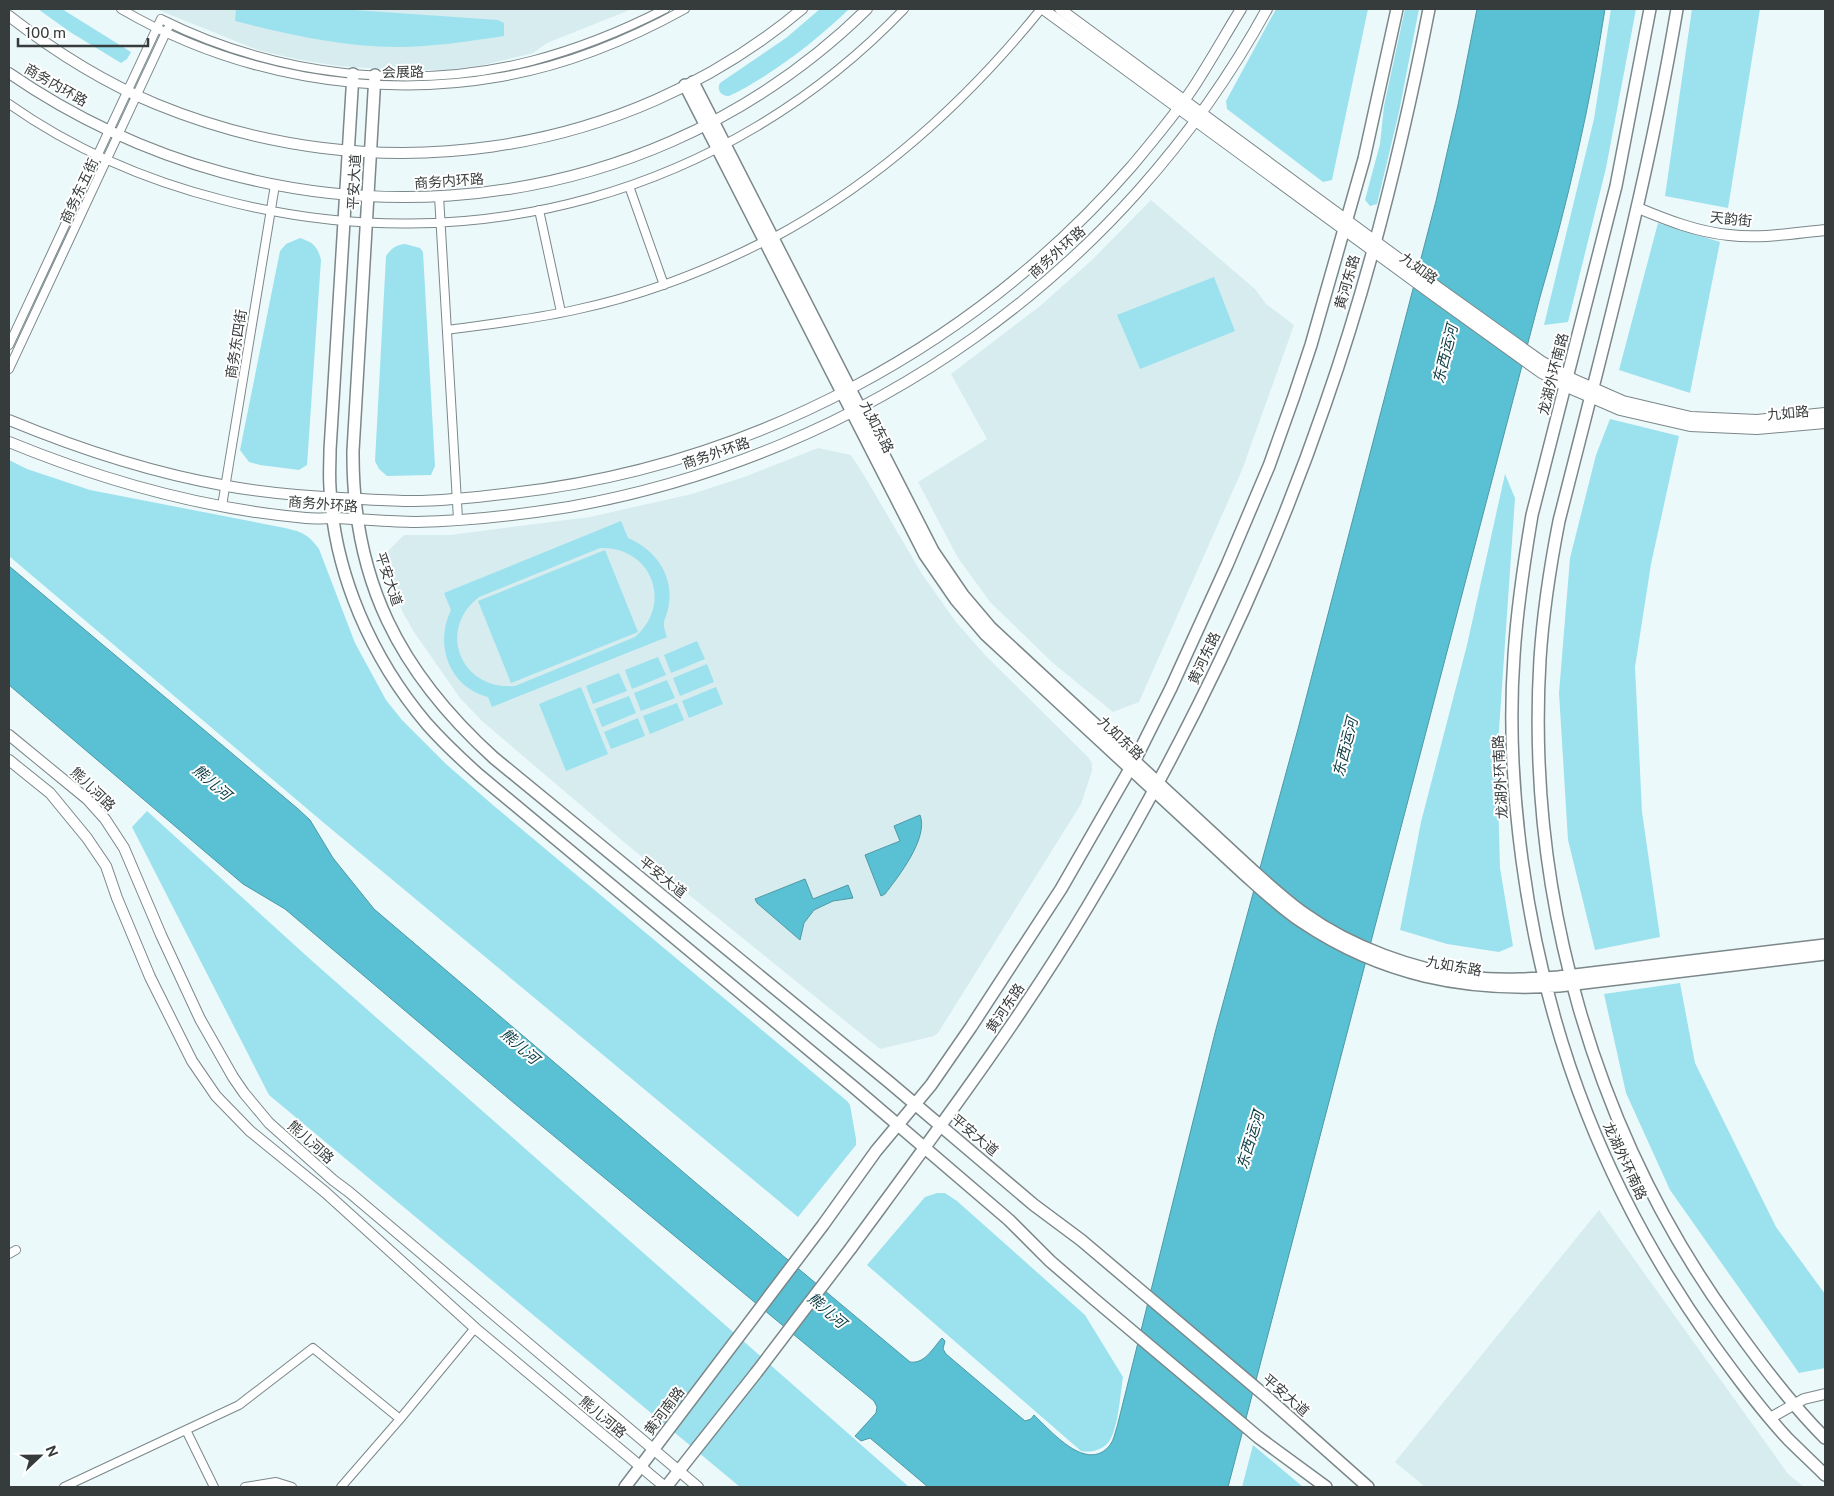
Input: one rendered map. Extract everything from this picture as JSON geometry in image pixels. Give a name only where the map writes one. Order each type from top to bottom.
[{"type":"main road","name":"黄河东路","points":[[823,1226],[876,1151],[930,1085],[971,1028],[1038,926],[1133,764],[1171,688],[1203,620],[1269,466],[1311,345],[1346,225],[1371,129],[1397,9]]},
{"type":"main road","name":"黄河东路","points":[[678,1471],[756,1373],[851,1248],[1003,1038],[1070,935],[1157,786],[1232,634],[1299,478],[1342,355],[1373,245],[1402,136],[1429,9]]},
{"type":"main road","name":"龙湖外环南路","points":[[1650,9],[1616,186],[1532,515],[1525,558],[1517,616],[1512,682],[1513,765],[1518,828],[1529,910],[1552,1015],[1573,1078],[1610,1168],[1635,1220],[1671,1282],[1696,1320],[1770,1418],[1825,1475]]},
{"type":"main road","name":"龙湖外环南路","points":[[1677,9],[1638,208],[1559,521],[1550,570],[1539,675],[1539,764],[1543,818],[1555,906],[1578,1008],[1598,1069],[1634,1157],[1659,1207],[1718,1305],[1771,1377],[1825,1438]]},
{"type":"main road","name":"平安大道","points":[[353,78],[330,450],[331,498],[344,572],[370,638],[386,667],[427,724],[479,775],[898,1125],[1009,1220],[1050,1261],[1258,1437],[1326,1487]]},
{"type":"main road","name":"平安大道","points":[[375,80],[353,451],[354,499],[356,520],[366,566],[391,628],[405,655],[423,681],[444,709],[494,758],[915,1104],[1034,1205],[1081,1240],[1269,1399],[1368,1487]]},
{"type":"main road","name":"九如东路","points":[[689,83],[846,391],[932,551],[963,595],[991,628],[1243,867],[1306,914],[1352,942],[1389,960],[1470,977],[1544,982],[1825,954]]},
{"type":"main road","name":"九如东路","points":[[1571,980],[1825,945]]},
{"type":"main road","name":"黄河南路","points":[[625,1487],[823,1226]]},
{"type":"main road","points":[[666,1487],[678,1471]]},
{"type":"street","name":"会展路","points":[[120,9],[207,50],[244,63],[309,77],[463,82],[532,71],[574,58],[624,39],[685,9]]},
{"type":"street","name":"会展路","points":[[375,80],[454,73],[530,61],[594,40],[665,9]]},
{"type":"street","points":[[9,16],[61,54],[132,93],[199,120],[252,135],[303,145],[348,152],[404,154],[460,150],[534,139],[610,118],[672,93],[754,44],[802,9]]},
{"type":"street","name":"商务内环路","points":[[9,73],[56,103],[114,133],[137,144],[193,164],[275,185],[346,196],[405,198],[439,196],[496,191],[591,171],[691,133],[748,101],[797,69],[835,39],[867,9]]},
{"type":"street","points":[[9,104],[66,138],[127,168],[185,190],[270,211],[344,222],[366,223],[406,224],[500,217],[606,194],[702,156],[754,128],[813,90],[852,59],[904,9]]},
{"type":"street","points":[[447,330],[561,312],[628,296],[738,255],[769,240],[867,180],[902,152],[969,91],[1042,9]]},
{"type":"street","name":"九如路","points":[[1042,9],[1198,116],[1541,366],[1591,392],[1620,410],[1690,426],[1757,429],[1825,423]]},
{"type":"street","name":"九如路","points":[[1060,9],[1181,104]]},
{"type":"street","name":"商务外环路","points":[[9,420],[61,441],[123,461],[226,486],[311,498],[415,501],[457,499],[564,487],[660,465],[715,447],[768,427],[846,391],[888,368],[937,338],[1022,273],[1099,201],[1130,167],[1181,104],[1241,9]]},
{"type":"street","name":"商务外环路","points":[[9,442],[54,460],[117,481],[222,506],[310,518],[356,520],[415,522],[458,520],[567,507],[666,485],[722,467],[776,446],[898,388],[949,356],[1036,290],[1115,216],[1152,175],[1227,75],[1267,9]]},
{"type":"street","name":"会展路","points":[[161,19],[239,52],[353,78]]},
{"type":"street","name":"商务东五街","points":[[9,369],[107,159],[114,133],[161,19]]},
{"type":"street","name":"商务东五街","points":[[132,93],[170,24]]},
{"type":"street","name":"商务东五街","points":[[9,345],[98,155],[114,133]]},
{"type":"street","name":"商务东四街","points":[[222,506],[275,185]]},
{"type":"street","points":[[629,186],[664,284]]},
{"type":"street","points":[[439,196],[458,520]]},
{"type":"street","name":"天韵街","points":[[1638,208],[1674,223],[1711,233],[1731,236],[1825,230]]},
{"type":"street","points":[[539,210],[561,312]]},
{"type":"street","name":"九如路","points":[[1591,392],[1691,416],[1757,420],[1825,413]]},
{"type":"street","name":"熊儿河路","points":[[9,735],[87,798],[105,819],[124,848],[161,935],[200,1019],[233,1077],[269,1123],[333,1180],[698,1487]]},
{"type":"street","name":"熊儿河路","points":[[9,760],[50,793],[87,838],[106,866],[117,898],[150,977],[192,1061],[216,1096],[250,1131],[325,1192],[475,1328],[666,1487]]},
{"type":"street","points":[[325,1192],[333,1180]]},
{"type":"street","points":[[341,1487],[475,1328]]},
{"type":"street","points":[[64,1487],[239,1405],[313,1348],[400,1419]]},
{"type":"street","points":[[1770,1418],[1794,1404],[1816,1395],[1825,1394]]},
{"type":"street","points":[[186,1430],[214,1487]]},
{"type":"street","points":[[245,1487],[276,1482],[292,1487]]},
{"type":"shaded area","points":[[38,9],[62,9],[131,52],[127,59],[121,63],[70,32]]},
{"type":"shaded area","points":[[156,9],[632,9],[547,43],[533,53],[483,65],[447,70],[398,70],[338,66],[258,50]]},
{"type":"shaded area","points":[[236,9],[339,9],[498,20],[504,23],[504,36],[424,46],[356,45],[295,35],[235,21]]},
{"type":"shaded area","points":[[820,9],[849,9],[822,34],[777,68],[729,96],[720,92],[720,83],[786,38]]},
{"type":"shaded area","points":[[1276,9],[1368,9],[1332,180],[1323,182],[1227,109],[1226,101]]},
{"type":"shaded area","points":[[1405,9],[1419,9],[1399,112],[1377,204],[1370,206],[1365,200],[1380,144],[1384,106]]},
{"type":"shaded area","points":[[1611,9],[1636,9],[1606,168],[1568,322],[1544,325],[1594,119]]},
{"type":"shaded area","points":[[1692,9],[1760,9],[1728,208],[1665,196]]},
{"type":"shaded area","points":[[1151,200],[1255,289],[1266,304],[1294,325],[1242,470],[1139,702],[1113,712],[1053,663],[990,602],[958,558],[918,482],[987,439],[951,374],[1040,306],[1092,260]]},
{"type":"shaded area","points":[[1658,223],[1720,242],[1690,393],[1619,370]]},
{"type":"shaded area","points":[[300,238],[314,246],[321,260],[307,465],[299,470],[249,462],[240,450],[280,251],[286,244]]},
{"type":"shaded area","points":[[405,244],[420,248],[423,252],[435,466],[431,475],[387,476],[379,469],[375,461],[386,256],[394,247]]},
{"type":"shaded area","points":[[1214,277],[1235,331],[1140,369],[1117,315]]},
{"type":"shaded area","points":[[1610,419],[1679,436],[1651,564],[1635,667],[1642,812],[1660,937],[1595,950],[1568,840],[1559,693],[1570,558],[1596,455]]},
{"type":"shaded area","points":[[818,448],[851,455],[922,574],[956,622],[985,655],[1092,763],[1092,771],[1081,804],[938,1033],[934,1036],[880,1049],[631,848],[482,721],[460,698],[414,632],[402,611],[383,556],[404,535],[450,535],[590,517],[692,494],[744,477]]},
{"type":"shaded area","points":[[9,460],[27,469],[90,490],[285,528],[300,532],[308,537],[319,549],[355,643],[386,700],[402,720],[446,764],[494,806],[850,1105],[856,1145],[798,1217],[324,823],[9,556]]},
{"type":"shaded area","points":[[1505,474],[1515,498],[1497,759],[1500,868],[1513,946],[1499,952],[1447,944],[1400,930],[1421,822],[1467,645]]},
{"type":"shaded area","points":[[621,521],[628,538],[653,555],[665,572],[669,592],[669,603],[664,623],[667,637],[492,707],[488,697],[475,692],[463,684],[448,662],[444,637],[446,623],[451,610],[444,593]],"holes":[[[600,548],[618,550],[632,556],[644,566],[651,579],[655,593],[653,608],[647,623],[635,637],[515,686],[496,685],[481,679],[469,669],[461,656],[457,641],[459,626],[466,611],[479,597]]]},
{"type":"shaded area","points":[[605,550],[638,632],[511,683],[478,601]]},
{"type":"shaded area","points":[[697,641],[705,659],[671,673],[664,655]]},
{"type":"shaded area","points":[[658,657],[666,675],[632,689],[625,670]]},
{"type":"shaded area","points":[[707,664],[714,682],[680,696],[673,678]]},
{"type":"shaded area","points":[[619,673],[627,691],[593,704],[586,686]]},
{"type":"shaded area","points":[[667,680],[675,698],[641,711],[634,693]]},
{"type":"shaded area","points":[[581,687],[608,754],[566,771],[539,704]]},
{"type":"shaded area","points":[[716,687],[723,704],[689,718],[682,701]]},
{"type":"shaded area","points":[[629,696],[636,713],[602,727],[595,709]]},
{"type":"shaded area","points":[[677,703],[684,720],[650,734],[643,716]]},
{"type":"shaded area","points":[[638,718],[645,736],[611,749],[604,732]]},
{"type":"shaded area","points":[[147,811],[311,960],[909,1487],[740,1487],[269,1095],[132,827]]},
{"type":"shaded area","points":[[1680,983],[1695,1063],[1776,1227],[1825,1294],[1825,1368],[1799,1373],[1670,1190],[1626,1093],[1604,994]]},
{"type":"shaded area","points":[[937,1193],[945,1193],[957,1201],[1085,1315],[1123,1377],[1119,1409],[1113,1433],[1110,1440],[1101,1448],[1089,1452],[1081,1451],[867,1265],[925,1197]]},
{"type":"shaded area","points":[[1599,1210],[1788,1474],[1804,1487],[1425,1487],[1395,1462]]},
{"type":"shaded area","points":[[1253,1445],[1303,1487],[1242,1487]]},
{"type":"water","points":[[1477,9],[1605,9],[1585,118],[1560,226],[1228,1487],[928,1487],[870,1438],[861,1441],[855,1436],[876,1413],[877,1407],[874,1401],[514,1103],[285,909],[243,884],[9,685],[9,566],[310,820],[333,858],[374,909],[910,1362],[920,1361],[924,1358],[942,1338],[945,1341],[943,1349],[946,1354],[1025,1421],[1031,1419],[1034,1415],[1070,1447],[1091,1455],[1101,1453],[1110,1445],[1117,1427],[1216,1029],[1298,729],[1436,201]]},
{"type":"water","points":[[920,815],[922,824],[920,835],[911,857],[885,894],[881,896],[865,855],[900,841],[894,826]]},
{"type":"water","points":[[805,879],[813,899],[848,885],[853,898],[833,901],[814,910],[804,923],[800,940],[757,903],[755,899]]},
{"type":"water label","name":"东西运河","points":[[1445,354]]},
{"type":"water label","name":"东西运河","points":[[1345,747]]},
{"type":"water label","name":"熊儿河","points":[[212,782]]},
{"type":"water label","name":"熊儿河","points":[[520,1046]]},
{"type":"water label","name":"东西运河","points":[[1250,1140]]},
{"type":"water label","name":"熊儿河","points":[[827,1310]]}]
